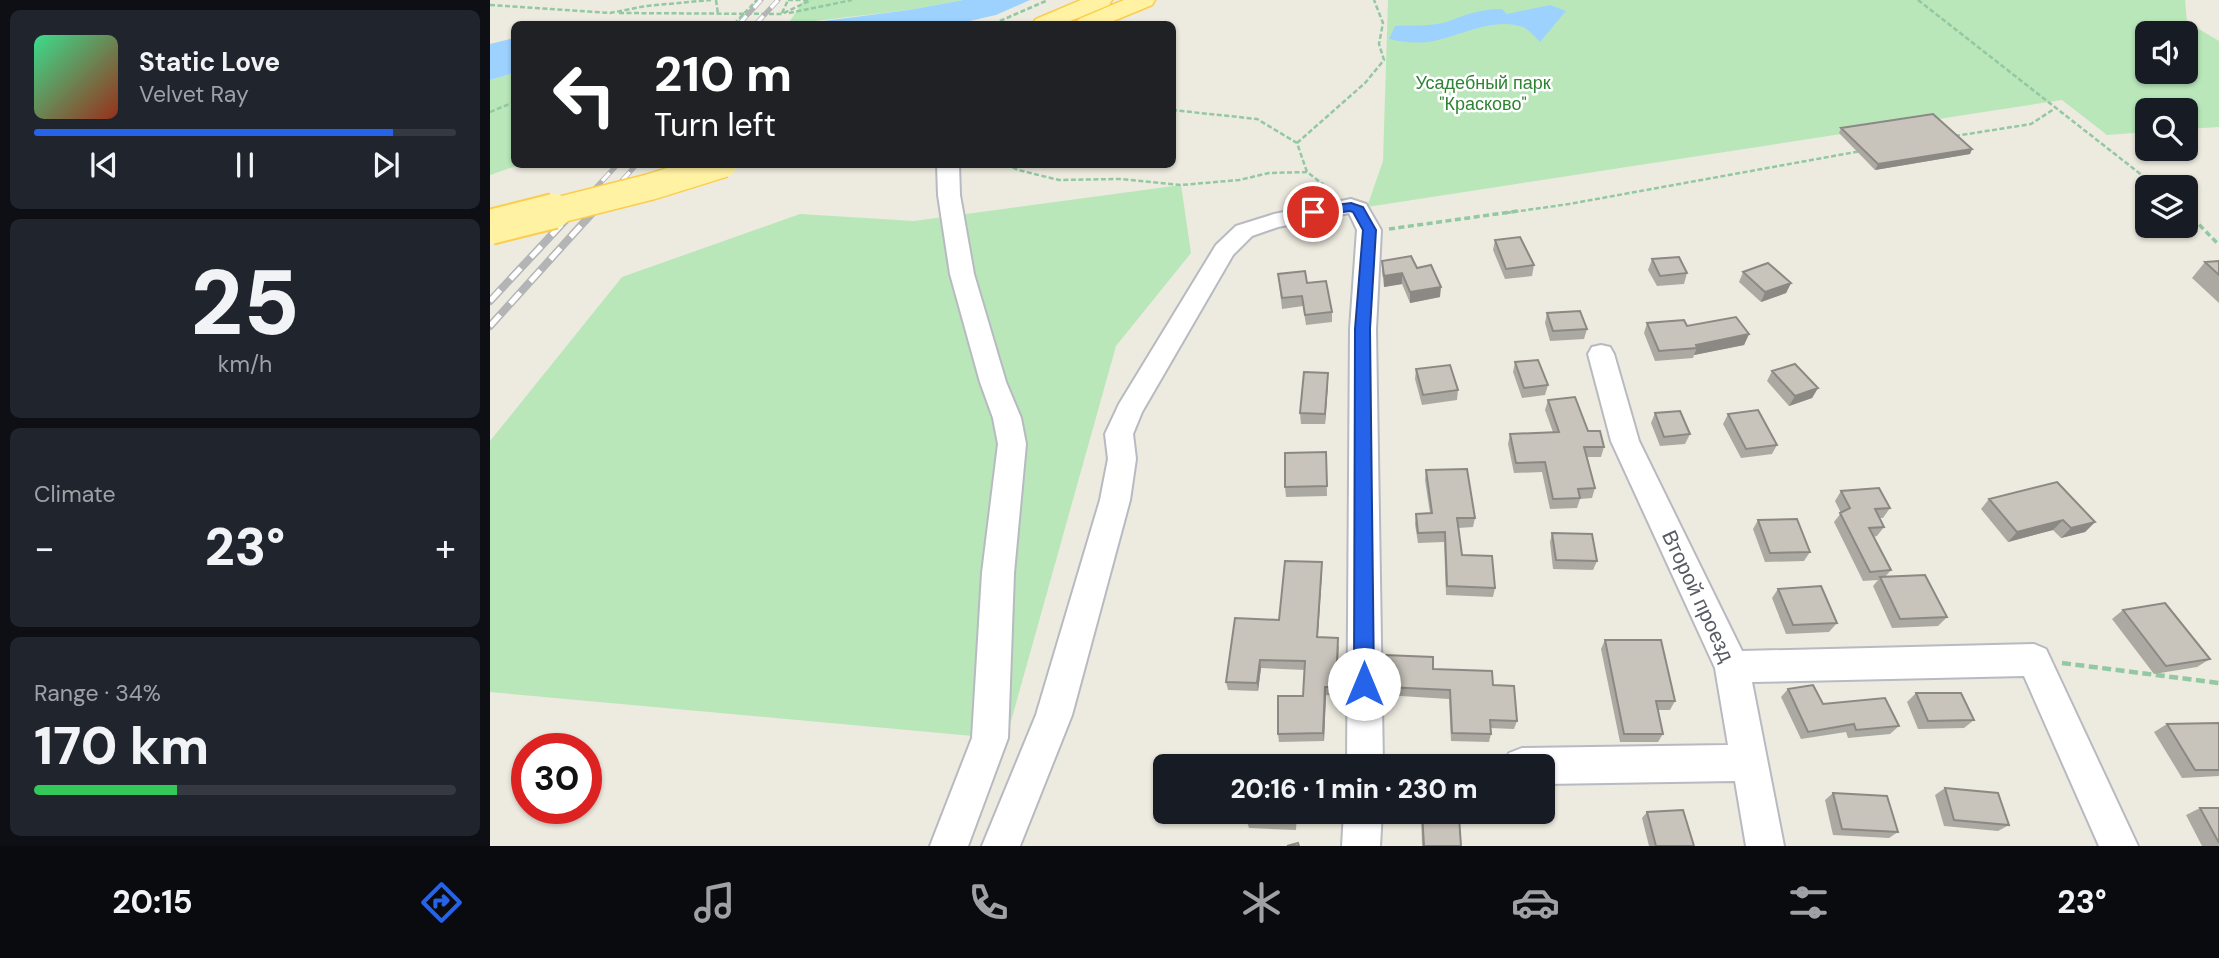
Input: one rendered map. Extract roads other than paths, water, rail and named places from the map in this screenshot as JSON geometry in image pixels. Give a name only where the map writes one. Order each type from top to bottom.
[{"type":"main road","points":[[1051,21],[1101,0]]},
{"type":"main road","points":[[1094,21],[1144,0]]},
{"type":"main road","points":[[490,204],[637,168]]},
{"type":"main road","points":[[490,227],[650,187],[711,168]]},
{"type":"street","points":[[948,168],[949,195],[962,274],[993,382],[1007,418],[1012,444],[998,573],[990,738],[949,846]]},
{"type":"street","points":[[1002,846],[1054,715],[1115,500],[1122,459],[1118,435],[1129,411],[1224,250],[1244,231],[1274,220],[1351,206],[1359,209],[1369,230],[1363,329],[1364,754]]},
{"type":"street","name":"Второй проезд","points":[[1601,354],[1625,441],[1732,667],[1765,846]]},
{"type":"street","points":[[1732,667],[2035,660],[2119,846]]},
{"type":"street","points":[[1555,766],[1751,763]]},
{"type":"street","points":[[1361,846],[1362,824]]},
{"type":"water","points":[[963,0],[1030,0],[996,15],[969,21],[823,21]]},
{"type":"water","points":[[1550,5],[1566,11],[1540,42],[1523,27],[1513,24],[1491,25],[1426,42],[1389,39],[1395,26],[1439,24],[1471,13],[1502,9],[1507,14]]},
{"type":"water","points":[[511,39],[511,74],[490,80],[490,44]]},
{"type":"railway","points":[[742,21],[761,0]]},
{"type":"railway","points":[[759,21],[778,0]]},
{"type":"railway","points":[[572,213],[614,168]]},
{"type":"railway","points":[[593,213],[633,168]]},
{"type":"railway","points":[[490,301],[574,211]]},
{"type":"railway","points":[[490,326],[594,211]]},
{"type":"park label","name":"Усадебный парк \"Красково\"","points":[[1483,93]]}]
